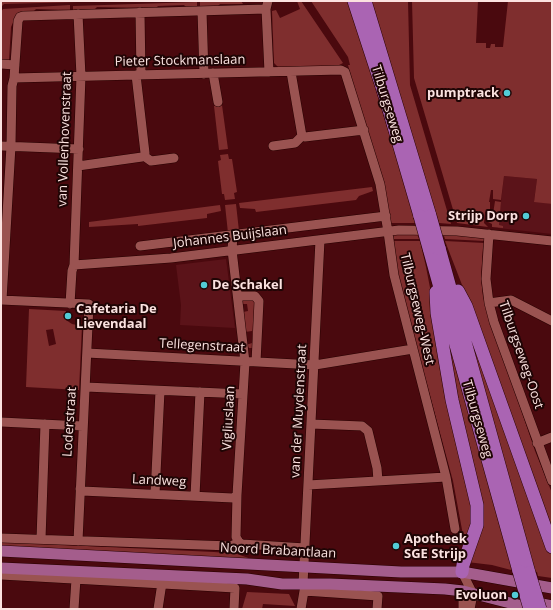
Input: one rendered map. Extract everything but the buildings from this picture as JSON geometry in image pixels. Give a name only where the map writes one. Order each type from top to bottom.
[{"type":"highway","name":"Tilburgseweg","points":[[354,1],[425,216]]},
{"type":"highway","name":"Tilburgseweg","points":[[365,1],[524,572],[530,609]]},
{"type":"highway","points":[[439,265],[466,306],[552,547]]},
{"type":"highway","points":[[439,265],[437,313],[452,400],[477,505],[477,525],[462,565],[462,572]]},
{"type":"highway","name":"Tilburgseweg","points":[[524,572],[540,609]]},
{"type":"main road","name":"Noord Brabantlaan","points":[[1,551],[401,572],[462,572],[552,588]]},
{"type":"main road","points":[[1,568],[247,579],[304,588],[385,586],[468,592],[502,602],[534,609]]},
{"type":"main road","points":[[462,572],[468,592]]},
{"type":"main road","points":[[502,602],[518,600],[552,606]]},
{"type":"street","points":[[74,266],[72,271],[70,304],[2,300],[11,146],[12,86],[14,78],[18,21],[20,17],[202,11],[267,5],[269,72]]},
{"type":"street","points":[[202,11],[204,74]]},
{"type":"street","points":[[140,12],[139,75],[144,156]]},
{"type":"street","name":"van Vollenhovenstraat","points":[[74,266],[81,76],[78,14]]},
{"type":"street","points":[[1,64],[15,65]]},
{"type":"street","name":"Pieter Stockmanslaan","points":[[14,78],[341,70],[345,72]]},
{"type":"street","points":[[291,72],[300,132],[302,136]]},
{"type":"street","name":"Tilburgseweg-West","points":[[345,72],[380,184],[394,275],[446,477],[455,529]]},
{"type":"street","points":[[213,73],[218,102]]},
{"type":"street","points":[[302,136],[306,137],[364,130]]},
{"type":"street","points":[[273,146],[295,143],[302,136]]},
{"type":"street","points":[[1,146],[79,149]]},
{"type":"street","points":[[144,156],[151,161],[174,158]]},
{"type":"street","points":[[78,166],[144,156]]},
{"type":"street","name":"Johannes Buijslaan","points":[[140,246],[386,216]]},
{"type":"street","points":[[388,232],[415,230],[457,231],[552,241]]},
{"type":"street","name":"Johannes Buijslaan","points":[[74,266],[171,258],[388,232]]},
{"type":"street","name":"Tilburgseweg-Oost","points":[[489,234],[486,279],[489,303],[537,443],[552,481]]},
{"type":"street","name":"Vigliuslaan","points":[[233,235],[232,250],[245,362],[237,495],[236,537],[238,542]]},
{"type":"street","name":"van der Muydenstraat","points":[[301,609],[304,588],[303,566],[315,365],[320,240]]},
{"type":"street","points":[[238,296],[255,296],[259,301],[256,362]]},
{"type":"street","points":[[489,303],[511,300],[552,321]]},
{"type":"street","name":"Loderstraat","points":[[70,304],[89,304],[78,541]]},
{"type":"street","name":"Tellegenstraat","points":[[87,353],[315,365],[413,349]]},
{"type":"street","points":[[86,387],[243,394]]},
{"type":"street","points":[[155,494],[160,391]]},
{"type":"street","points":[[195,496],[200,392]]},
{"type":"street","points":[[1,422],[83,426]]},
{"type":"street","points":[[41,539],[45,424]]},
{"type":"street","points":[[311,424],[362,426],[368,431],[377,468],[378,481]]},
{"type":"street","points":[[537,443],[552,437]]},
{"type":"street","points":[[308,485],[446,477]]},
{"type":"street","name":"Landweg","points":[[80,489],[82,491],[233,498],[237,495]]},
{"type":"street","name":"Noord Brabantlaan","points":[[1,538],[231,546],[238,542],[242,544],[305,548]]},
{"type":"street","points":[[1,575],[236,588],[234,609]]},
{"type":"street","points":[[74,609],[76,579]]},
{"type":"street","points":[[158,609],[162,583]]},
{"type":"street","points":[[304,588],[378,596],[377,609]]},
{"type":"street","points":[[463,609],[468,592]]},
{"type":"street","points":[[468,592],[470,609]]},
{"type":"shaded area","points":[[1,1],[115,1],[4,4],[1,7]]},
{"type":"shaded area","points":[[241,1],[243,4],[220,4],[218,6],[200,7],[200,2]]},
{"type":"shaded area","points":[[297,1],[301,1],[343,63],[337,66],[278,67],[274,63],[272,11],[276,10],[280,18],[300,9]]},
{"type":"shaded area","points":[[311,1],[349,1],[416,223],[391,223],[348,65],[350,65],[348,57]]},
{"type":"shaded area","points":[[371,1],[408,1],[410,85],[451,224],[439,223]]},
{"type":"shaded area","points":[[412,1],[478,1],[476,43],[486,43],[486,48],[490,48],[491,44],[495,44],[495,47],[503,47],[508,1],[552,1],[552,204],[534,202],[537,179],[504,176],[501,200],[493,199],[493,190],[491,190],[489,202],[490,210],[485,212],[484,223],[488,227],[457,223],[414,78]]},
{"type":"shaded area","points":[[197,2],[197,7],[186,7],[184,5],[158,6],[156,8],[97,7],[95,9],[73,10],[73,6]]},
{"type":"shaded area","points":[[70,5],[70,10],[36,9],[34,11],[16,16],[11,27],[9,60],[1,61],[1,12],[3,9]]},
{"type":"shaded area","points":[[222,105],[228,149],[219,150],[214,106]]},
{"type":"shaded area","points":[[228,154],[229,159],[232,159],[237,192],[234,193],[235,199],[225,200],[224,194],[222,194],[218,161],[221,160],[220,155]]},
{"type":"shaded area","name":"Strijp Dorp","points":[[504,176],[537,179],[534,201],[552,204],[552,234],[498,228]]},
{"type":"shaded area","points":[[372,187],[373,191],[359,196],[356,200],[256,212],[255,209],[240,208],[239,203]]},
{"type":"shaded area","points":[[495,201],[501,202],[499,225],[503,226],[503,228],[492,227],[492,224],[488,222],[489,216],[493,214]]},
{"type":"shaded area","points":[[236,204],[239,231],[228,233],[225,205]]},
{"type":"shaded area","points":[[220,205],[221,211],[207,214],[207,218],[138,226],[138,224],[89,227],[89,222]]},
{"type":"shaded area","points":[[417,232],[419,239],[392,239],[394,235]]},
{"type":"shaded area","points":[[443,233],[484,238],[485,241],[445,239]]},
{"type":"shaded area","points":[[392,241],[420,241],[426,267],[474,515],[461,560],[463,535],[453,481],[396,270]]},
{"type":"shaded area","points":[[445,241],[485,243],[483,247],[481,278],[483,297],[535,451],[552,493],[552,543],[490,357]]},
{"type":"shaded area","name":"De Schakel","points":[[226,259],[235,328],[180,325],[181,305],[176,265]]},
{"type":"shaded area","points":[[245,299],[252,299],[256,302],[254,347],[252,348],[249,348],[246,345],[252,343],[252,331],[245,332],[243,312],[248,311],[247,304],[241,304]]},
{"type":"shaded area","points":[[29,309],[66,311],[66,320],[72,324],[82,326],[79,390],[26,387]],"holes":[[[53,329],[56,344],[49,346],[46,330]]]},
{"type":"shaded area","points":[[460,309],[552,553],[552,578],[538,576],[537,572],[534,571]]},
{"type":"shaded area","points":[[443,313],[515,571],[492,565],[467,562],[477,536]]},
{"type":"shaded area","points":[[1,542],[214,552],[237,554],[257,561],[1,549]]},
{"type":"shaded area","points":[[247,592],[289,594],[295,606],[263,604],[262,609],[242,609]]},
{"type":"place","name":"pumptrack","points":[[507,93]]},
{"type":"place","name":"Strijp Dorp","points":[[526,216]]},
{"type":"place","name":"De Schakel","points":[[204,285]]},
{"type":"place","name":"Cafetaria De Lievendaal","points":[[68,316]]},
{"type":"place","name":"Apotheek SGE Strijp","points":[[396,546]]},
{"type":"place","name":"Evoluon","points":[[515,595]]}]
